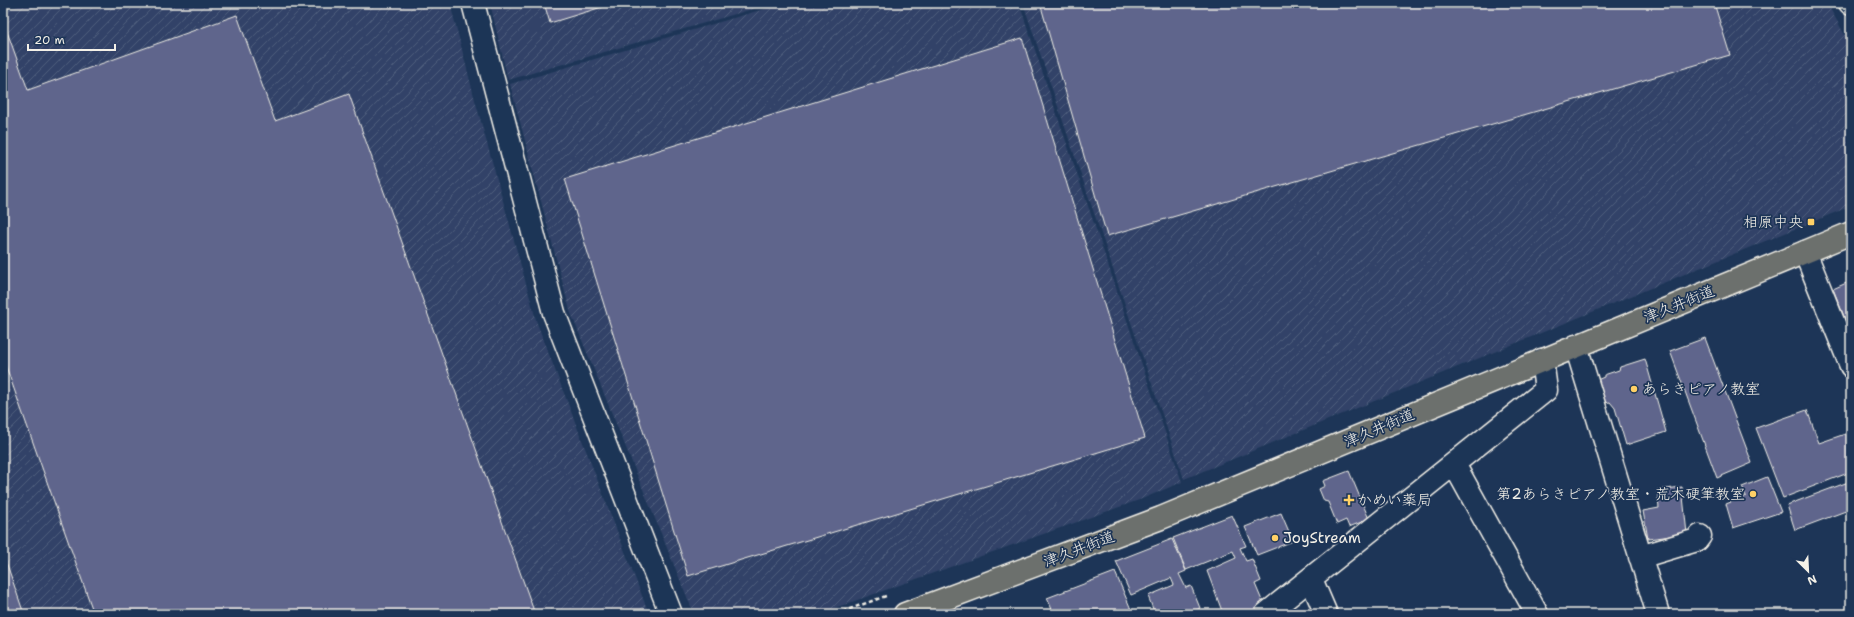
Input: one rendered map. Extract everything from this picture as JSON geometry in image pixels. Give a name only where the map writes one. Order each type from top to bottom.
[{"type":"highway","name":"津久井街道","points":[[904,614],[1161,518],[1851,233]]},
{"type":"street","points":[[473,3],[554,313],[671,614]]},
{"type":"street","points":[[1805,252],[1851,366]]},
{"type":"street","points":[[1576,346],[1658,614]]},
{"type":"street","points":[[1266,614],[1546,390],[1542,360]]},
{"type":"street","points":[[1454,464],[1537,614]]},
{"type":"street","points":[[1640,557],[1697,540],[1700,536]]},
{"type":"street","points":[[1310,579],[1326,614]]},
{"type":"shaded area","points":[[27,3],[450,3],[475,100],[537,323],[649,614],[3,614],[3,11]]},
{"type":"shaded area","points":[[490,3],[773,3],[508,80]]},
{"type":"shaded area","points":[[784,3],[1019,3],[1182,482],[1142,499],[818,614],[694,614],[570,311],[510,84]]},
{"type":"shaded area","points":[[1023,3],[1827,3],[1851,46],[1851,206],[1184,479]]},
{"type":"building","points":[[544,3],[615,3],[550,23]]},
{"type":"building","points":[[1040,3],[1714,3],[1730,55],[1107,236]]},
{"type":"building","points":[[237,15],[275,121],[349,94],[535,614],[94,614],[3,358],[3,27],[5,26],[28,90]]},
{"type":"building","points":[[1022,38],[1145,438],[688,576],[565,179]]},
{"type":"building","points":[[1851,281],[1851,334],[1833,289]]},
{"type":"building","points":[[1705,338],[1752,463],[1717,478],[1670,351]]},
{"type":"building","points":[[1645,359],[1666,432],[1626,445],[1615,408],[1610,402],[1604,403],[1597,380],[1604,377],[1604,375],[1619,370],[1620,367]]},
{"type":"building","points":[[1807,410],[1819,443],[1851,432],[1851,469],[1847,471],[1848,473],[1783,498],[1756,428]]},
{"type":"building","points":[[1349,471],[1369,519],[1349,527],[1346,520],[1337,524],[1328,502],[1324,501],[1319,489],[1325,486],[1323,481]]},
{"type":"building","points":[[1767,477],[1781,512],[1733,528],[1726,504],[1746,496],[1742,487]]},
{"type":"building","points":[[1851,481],[1851,509],[1795,530],[1787,505]]},
{"type":"building","points":[[1682,487],[1687,534],[1648,539],[1643,511],[1659,508],[1657,490]]},
{"type":"building","points":[[1281,513],[1293,541],[1257,555],[1245,527]]},
{"type":"building","points":[[1232,515],[1246,546],[1240,548],[1246,561],[1252,559],[1261,581],[1255,584],[1263,603],[1257,606],[1256,611],[1249,614],[1216,614],[1222,611],[1207,571],[1236,558],[1233,551],[1186,570],[1173,538]]},
{"type":"building","points":[[1172,539],[1186,571],[1179,574],[1186,588],[1191,586],[1200,608],[1195,611],[1196,614],[1155,614],[1148,596],[1174,585],[1171,578],[1131,595],[1116,561]]},
{"type":"building","points":[[3,553],[24,614],[3,614]]},
{"type":"building","points":[[1115,572],[1133,614],[1054,614],[1047,598]]},
{"type":"place","name":"相原中央","points":[[1811,222]]},
{"type":"place","name":"あらきピアノ教室","points":[[1634,389]]},
{"type":"place","name":"第2あらきピアノ教室・荒木硬筆教室","points":[[1753,494]]},
{"type":"place","name":"かめい薬局","points":[[1349,500]]},
{"type":"place","name":"JoyStream","points":[[1275,538]]}]
